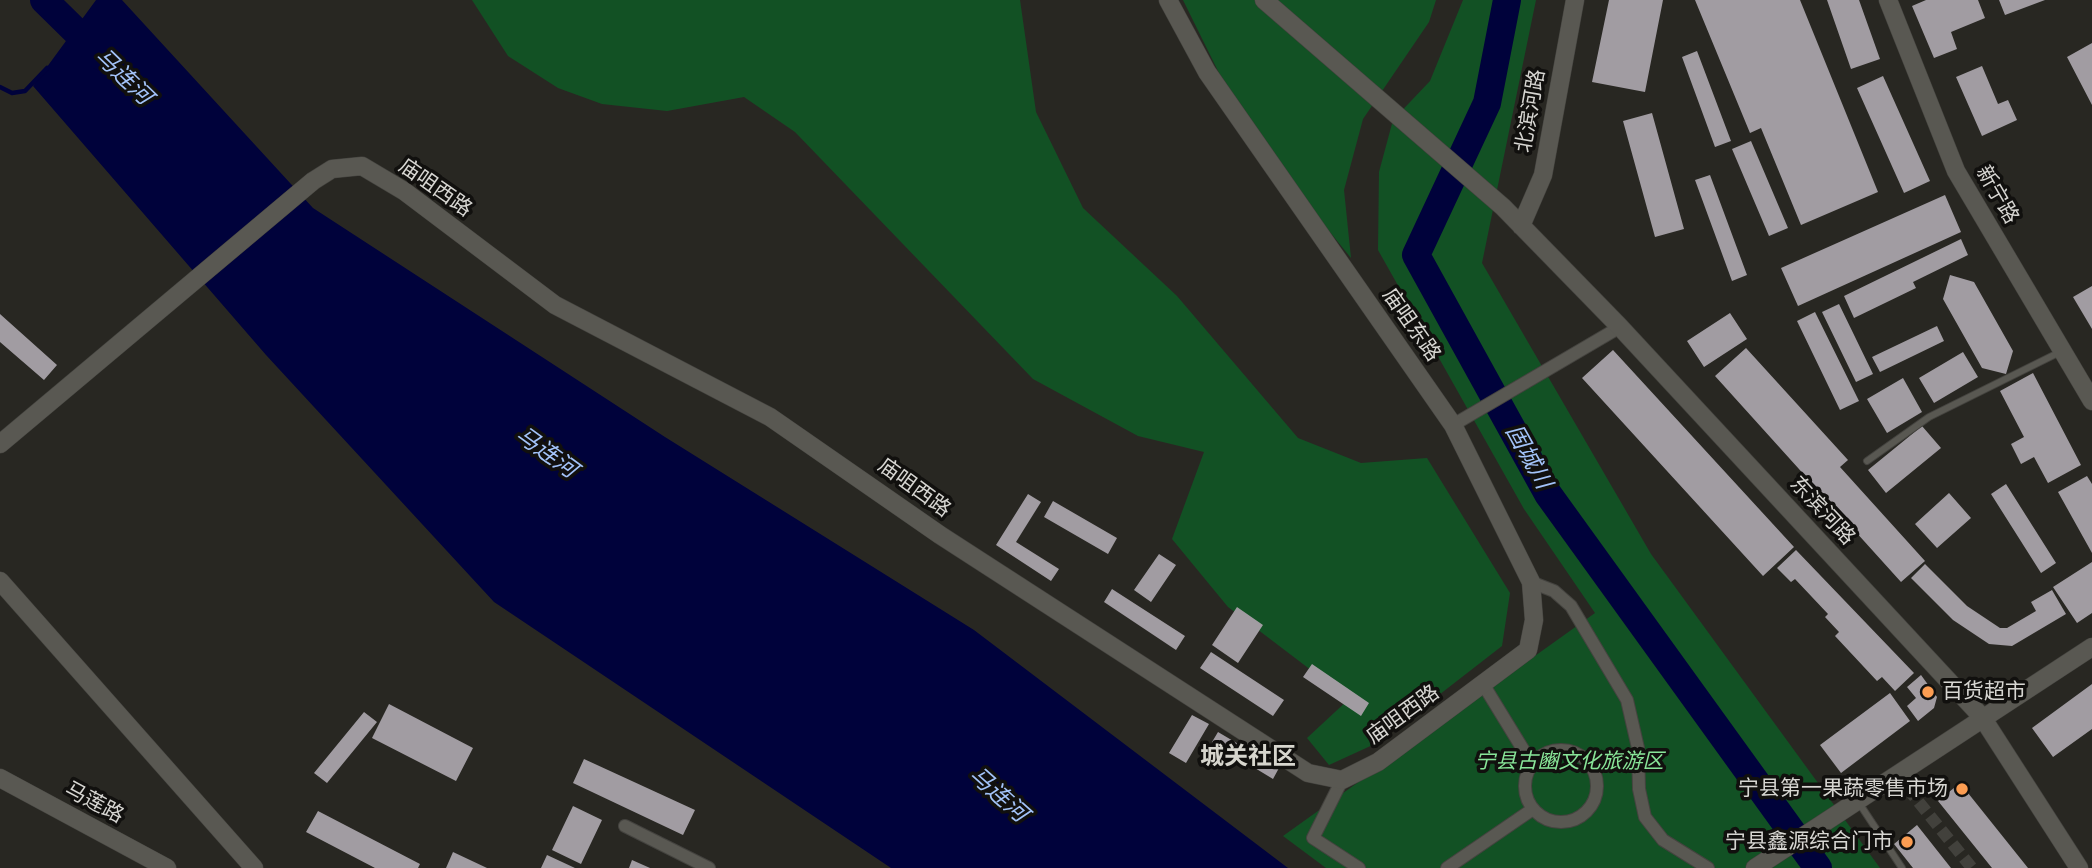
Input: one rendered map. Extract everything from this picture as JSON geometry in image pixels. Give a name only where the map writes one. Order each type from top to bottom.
[{"type":"street","name":"庙咀东路","points":[[1168,0],[1207,72],[1453,425],[1531,582],[1534,620],[1528,650],[1483,684]]},
{"type":"street","name":"东滨河路","points":[[1264,0],[1503,207],[1620,327],[1982,718],[2079,868]]},
{"type":"street","name":"北滨河路","points":[[1521,226],[1543,175],[1575,0]]},
{"type":"street","name":"新宁路","points":[[1888,0],[1956,171],[2092,401]]},
{"type":"street","name":"庙咀西路","points":[[0,444],[313,181],[332,169],[362,166],[404,191],[555,305],[770,417],[940,535],[1308,773],[1342,780],[1378,762],[1483,684]]},
{"type":"street","points":[[1453,425],[1620,327]]},
{"type":"street","points":[[0,581],[254,868]]},
{"type":"street","points":[[1531,582],[1554,591],[1571,606],[1627,700],[1638,748],[1639,789],[1645,817],[1662,840],[1708,868]]},
{"type":"street","points":[[1756,867],[2092,647]]},
{"type":"street","points":[[1483,684],[1532,764]]},
{"type":"street","points":[[1551,751],[1573,751],[1591,765],[1598,789],[1588,811],[1578,819],[1553,822],[1533,809],[1525,786],[1532,764],[1551,751]]},
{"type":"street","name":"马莲路","points":[[0,778],[167,868]]},
{"type":"street","points":[[1342,780],[1314,838],[1359,868]]},
{"type":"street","points":[[1447,868],[1533,809]]},
{"type":"street","points":[[625,826],[709,868]]},
{"type":"lane","points":[[1867,461],[1929,417],[2061,351]]},
{"type":"lane","points":[[1853,803],[1902,868]]},
{"type":"green space","points":[[472,0],[1020,0],[1036,112],[1083,208],[1177,296],[1298,438],[1361,463],[1427,458],[1510,593],[1502,646],[1377,743],[1329,765],[1307,738],[1349,699],[1228,607],[1172,539],[1204,452],[1138,436],[1033,379],[795,132],[744,97],[667,111],[602,104],[558,88],[508,56]]},
{"type":"green space","points":[[1183,0],[1436,0],[1429,22],[1363,119],[1344,190],[1351,258],[1325,226],[1219,73]]},
{"type":"green space","name":"宁县古豳文化旅游区","points":[[1463,0],[1536,0],[1482,263],[1651,554],[1880,868],[1326,868],[1283,836],[1595,613],[1524,509],[1378,250],[1379,172],[1393,120],[1430,81]]},
{"type":"water","points":[[96,0],[122,0],[313,208],[665,437],[974,630],[1288,868],[891,868],[494,602],[266,355],[33,86]]},
{"type":"building","points":[[1609,0],[1663,0],[1645,92],[1592,82]]},
{"type":"building","points":[[1695,0],[1800,0],[1878,192],[1801,225],[1761,128],[1750,133]]},
{"type":"building","points":[[1827,0],[1859,0],[1880,59],[1851,69]]},
{"type":"building","points":[[1926,0],[1978,0],[1985,18],[1951,32],[1957,49],[1934,58],[1912,6]]},
{"type":"building","points":[[1999,0],[2045,0],[2005,15]]},
{"type":"building","points":[[2092,43],[2092,105],[2067,57]]},
{"type":"building","points":[[1697,51],[1731,141],[1715,147],[1682,57]]},
{"type":"building","points":[[1982,66],[1998,104],[2008,100],[2017,120],[1982,136],[1956,77]]},
{"type":"building","points":[[1883,76],[1930,181],[1904,193],[1857,88]]},
{"type":"building","points":[[1652,113],[1684,229],[1655,237],[1623,121]]},
{"type":"building","points":[[1751,141],[1788,228],[1769,236],[1732,149]]},
{"type":"building","points":[[1710,175],[1747,275],[1732,281],[1695,180]]},
{"type":"building","points":[[1945,195],[1961,232],[1798,306],[1781,268]]},
{"type":"building","points":[[1961,239],[1968,255],[1913,282],[1916,288],[1854,318],[1844,296]]},
{"type":"building","points":[[1950,275],[1974,282],[2013,351],[2006,374],[1982,368],[1943,299]]},
{"type":"building","points":[[2092,286],[2092,329],[2073,297]]},
{"type":"building","points":[[1839,304],[1873,374],[1856,382],[1822,312]]},
{"type":"building","points":[[1815,312],[1859,401],[1840,410],[1797,321]]},
{"type":"building","points":[[1730,313],[1747,339],[1704,367],[1687,341]]},
{"type":"building","points":[[0,314],[57,365],[44,380],[0,342]]},
{"type":"building","points":[[1937,326],[1944,341],[1880,372],[1872,357]]},
{"type":"building","points":[[1746,348],[1848,460],[1840,467],[1925,561],[1901,582],[1715,376]]},
{"type":"building","points":[[1613,350],[1794,547],[1763,576],[1582,378]]},
{"type":"building","points":[[1963,352],[1978,377],[1934,403],[1919,378]]},
{"type":"building","points":[[2033,373],[2081,465],[2048,483],[2034,457],[2021,464],[2011,444],[2024,437],[2000,391]]},
{"type":"building","points":[[1903,378],[1922,412],[1887,433],[1867,399]]},
{"type":"building","points":[[1922,426],[1941,448],[1886,493],[1868,470]]},
{"type":"building","points":[[2087,476],[2092,484],[2092,553],[2058,492]]},
{"type":"building","points":[[2006,484],[2056,563],[2041,573],[1991,494]]},
{"type":"building","points":[[1949,493],[1971,518],[1937,548],[1915,524]]},
{"type":"building","points":[[1028,494],[1041,502],[1016,542],[1059,569],[1051,581],[996,545]]},
{"type":"building","points":[[1053,501],[1117,538],[1108,554],[1044,517]]},
{"type":"building","points":[[1796,550],[1914,673],[1895,691],[1882,677],[1877,681],[1835,636],[1839,632],[1825,617],[1828,614],[1795,579],[1791,582],[1777,568]]},
{"type":"building","points":[[1159,554],[1176,565],[1151,602],[1134,590]]},
{"type":"building","points":[[2092,562],[2092,613],[2077,623],[2053,587]]},
{"type":"building","points":[[1925,564],[1967,606],[2000,628],[2007,628],[2036,611],[2031,602],[2052,590],[2066,614],[2012,646],[1989,644],[1953,620],[1911,578]]},
{"type":"building","points":[[1112,589],[1185,636],[1176,650],[1104,602]]},
{"type":"building","points":[[1237,607],[1263,625],[1238,663],[1212,645]]},
{"type":"building","points":[[1211,652],[1284,700],[1273,716],[1200,668]]},
{"type":"building","points":[[1312,664],[1369,703],[1361,716],[1303,677]]},
{"type":"building","points":[[1921,675],[1937,697],[1934,708],[1918,721],[1907,706],[1916,698],[1907,687]]},
{"type":"building","points":[[2092,684],[2092,729],[2053,757],[2032,728]]},
{"type":"building","points":[[1890,693],[1910,721],[1841,773],[1820,745]]},
{"type":"building","points":[[389,704],[473,748],[456,781],[372,738]]},
{"type":"building","points":[[364,712],[377,722],[327,783],[314,773]]},
{"type":"building","points":[[1192,715],[1209,724],[1186,763],[1169,753]]},
{"type":"building","points":[[1218,732],[1279,768],[1273,779],[1212,742]]},
{"type":"building","points":[[584,759],[695,810],[683,835],[573,783]]},
{"type":"building","points":[[1960,783],[2028,868],[1992,868],[1938,801]]},
{"type":"building","points":[[573,806],[602,820],[581,864],[552,850]]},
{"type":"building","points":[[318,811],[420,864],[418,868],[375,868],[306,832]]},
{"type":"building","points":[[1917,825],[1951,868],[1913,868],[1894,844]]},
{"type":"building","points":[[453,852],[487,868],[446,868]]},
{"type":"building","points":[[547,855],[575,868],[541,868]]},
{"type":"building","points":[[632,860],[650,868],[629,868]]},
{"type":"waterway","name":"马连河","points":[[44,0],[102,57]]},
{"type":"waterway","name":"固城川","points":[[1507,0],[1487,103],[1416,255],[1548,494],[1818,868]]},
{"type":"waterway","points":[[0,87],[12,93],[25,91],[47,68]]},
{"type":"tunnel","points":[[1896,774],[1972,868]]},
{"type":"place","name":"百货超市","points":[[1928,692]]},
{"type":"place","name":"宁县第一果蔬零售市场","points":[[1962,789]]},
{"type":"place","name":"宁县鑫源综合门市","points":[[1907,842]]},
{"type":"district","name":"城关社区","points":[[1248,757]]}]
